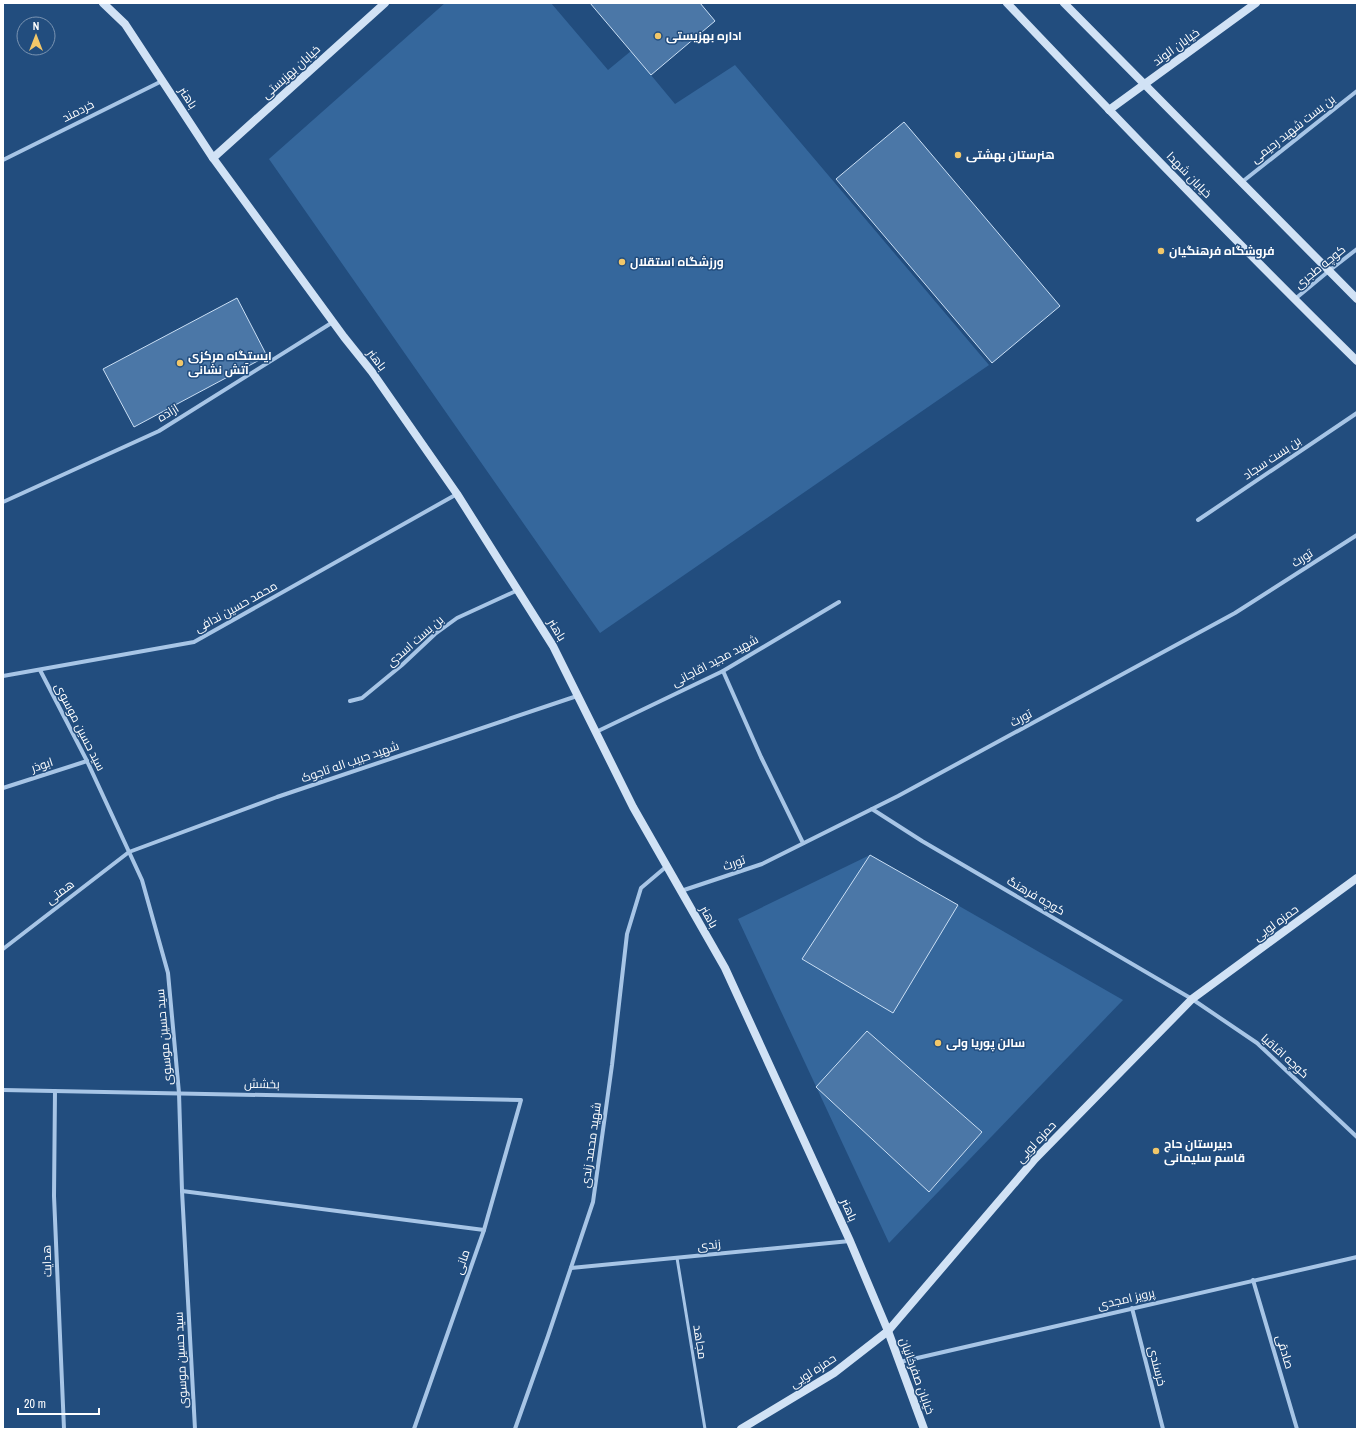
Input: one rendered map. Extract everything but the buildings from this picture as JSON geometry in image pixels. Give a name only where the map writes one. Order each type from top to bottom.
[{"type":"street","name":"باهنر","points":[[103,3],[125,24],[213,158],[333,322],[372,372],[457,494],[553,646],[633,807],[725,968],[850,1241],[888,1331]]},
{"type":"street","name":"خیابان بهزیستی","points":[[213,158],[385,3]]},
{"type":"street","name":"خیابان شهدا","points":[[1007,3],[1109,110],[1295,300],[1357,361]]},
{"type":"street","points":[[1064,3],[1330,270],[1357,299]]},
{"type":"street","name":"خیابان الوند","points":[[1109,110],[1256,3]]},
{"type":"street","name":"خردمند","points":[[3,160],[162,80]]},
{"type":"street","name":"بن بست شهید رحیمی","points":[[1242,182],[1357,91]]},
{"type":"street","name":"کوچه طجری","points":[[1295,300],[1357,249]]},
{"type":"street","name":"ازاده","points":[[3,502],[160,430],[333,322]]},
{"type":"street","name":"بن بست سجاد","points":[[1198,520],[1357,413]]},
{"type":"street","name":"محمد حسین ندافی","points":[[3,676],[194,642],[457,494]]},
{"type":"street","name":"تورث","points":[[681,891],[762,864],[872,809],[1235,613],[1357,535]]},
{"type":"street","name":"بن بست اسدی","points":[[350,700],[362,698],[402,665],[435,634],[457,618],[518,590]]},
{"type":"street","name":"شهید مجید اقاجانی","points":[[596,732],[723,671],[839,602]]},
{"type":"street","name":"سید حسین موسوی","points":[[40,670],[88,761],[142,880],[168,973],[179,1093],[182,1191],[195,1429]]},
{"type":"street","points":[[723,671],[761,757],[803,843]]},
{"type":"street","name":"شهید حبیب اله تاجوک","points":[[129,852],[277,797],[579,696]]},
{"type":"street","name":"ابوذر","points":[[3,788],[88,761]]},
{"type":"street","name":"کوچه فرهنگ","points":[[872,809],[922,841],[1192,999]]},
{"type":"street","name":"همتی","points":[[3,949],[129,852]]},
{"type":"street","name":"شهید محمد زندی","points":[[515,1429],[593,1202],[612,1065],[627,934],[641,888],[667,866]]},
{"type":"street","name":"حمزه لویی","points":[[741,1429],[834,1372],[888,1331],[1036,1159],[1192,999],[1357,878]]},
{"type":"street","name":"کوچه اقاقیا","points":[[1192,999],[1257,1043],[1357,1136]]},
{"type":"street","name":"بخشش","points":[[3,1090],[521,1100]]},
{"type":"street","name":"هدایت","points":[[55,1091],[54,1196],[64,1429]]},
{"type":"street","name":"مانی","points":[[414,1429],[484,1230],[521,1100]]},
{"type":"street","points":[[182,1191],[484,1230]]},
{"type":"street","name":"زندی","points":[[571,1268],[850,1241]]},
{"type":"street","name":"پرویز امجدی","points":[[900,1362],[1357,1257]]},
{"type":"street","name":"صادقی","points":[[1253,1280],[1298,1429]]},
{"type":"street","name":"خرسندی","points":[[1132,1308],[1163,1429]]},
{"type":"street","name":"خیابان صفرخانیان","points":[[888,1331],[924,1429]]},
{"type":"lane","name":"مجاهد","points":[[677,1258],[705,1429]]},
{"type":"shaded area","name":"ورزشگاه استقلال","points":[[445,3],[551,3],[608,70],[631,51],[675,104],[735,65],[989,365],[600,633],[269,159]]},
{"type":"shaded area","name":"سالن پوریا ولی","points":[[870,855],[1123,1000],[889,1243],[738,919]]},
{"type":"place","name":"اداره بهزیستی","points":[[658,36]]},
{"type":"place","name":"هنرستان بهشتی","points":[[958,155]]},
{"type":"place","name":"فروشگاه فرهنگیان","points":[[1161,251]]},
{"type":"place","name":"ورزشگاه استقلال","points":[[622,262]]},
{"type":"place","name":"ایستگاه مرکزی آتش نشانی","points":[[180,363]]},
{"type":"place","name":"سالن پوریا ولی","points":[[938,1043]]},
{"type":"place","name":"دبیرستان حاج قاسم سلیمانی","points":[[1156,1151]]}]
